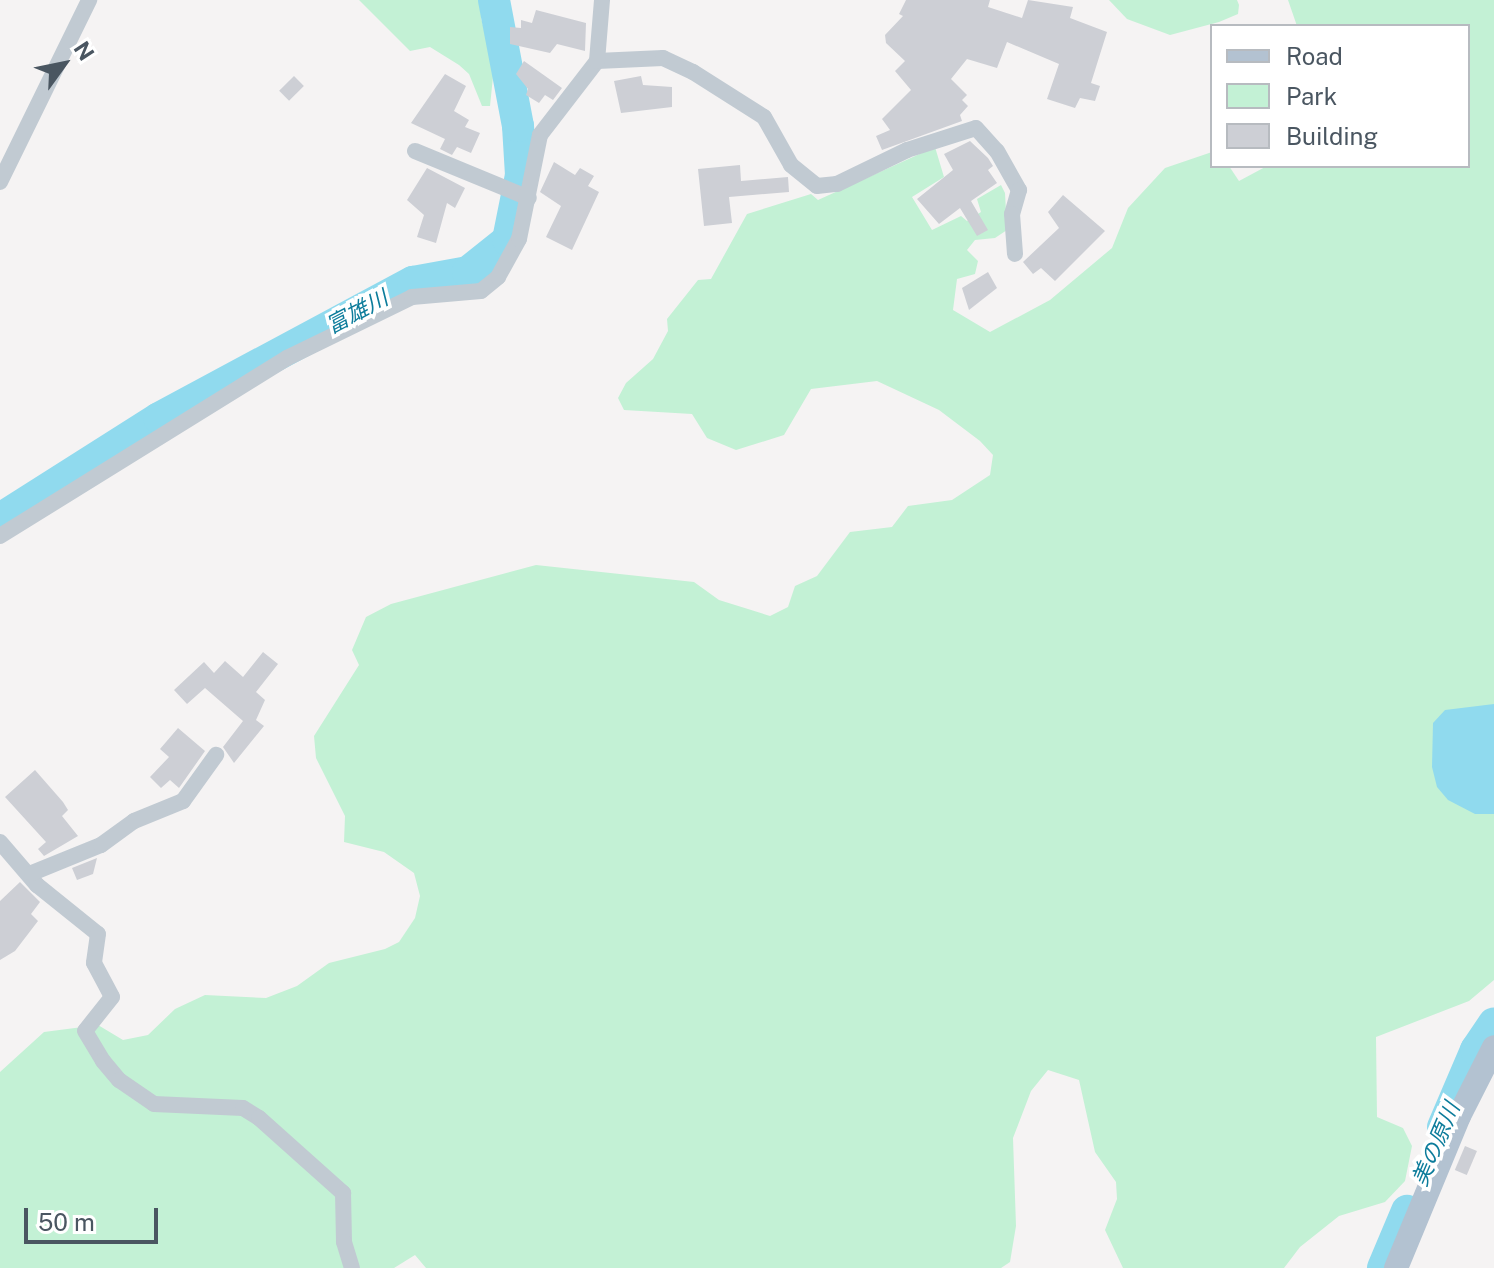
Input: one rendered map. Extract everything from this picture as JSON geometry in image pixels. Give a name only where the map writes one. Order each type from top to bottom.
[{"type":"main road","points":[[1396,1268],[1494,1047]]},
{"type":"street","points":[[0,182],[89,0]]},
{"type":"street","points":[[0,536],[287,358],[412,297],[481,291],[510,260],[529,198],[540,135],[597,61],[602,0]]},
{"type":"street","points":[[597,61],[663,58],[693,72],[764,117],[791,165],[817,186],[837,184],[907,150],[976,128],[997,151],[1019,190],[1012,214],[1015,254]]},
{"type":"street","points":[[415,151],[529,198]]},
{"type":"street","points":[[32,873],[101,845],[134,821],[183,801],[216,755]]},
{"type":"street","points":[[0,842],[32,873],[46,894],[98,934],[94,963],[112,997],[85,1031],[103,1061],[119,1080],[154,1104],[243,1108],[259,1118],[343,1193],[344,1242],[352,1268]]},
{"type":"green space","points":[[359,0],[485,0],[481,18],[494,67],[490,106],[482,106],[469,74],[459,65],[430,47],[410,51]]},
{"type":"green space","points":[[1109,0],[1237,0],[1239,5],[1238,14],[1170,35],[1127,19]]},
{"type":"green space","points":[[1288,0],[1494,0],[1494,980],[1469,1001],[1376,1037],[1377,1117],[1403,1128],[1412,1146],[1405,1181],[1385,1202],[1339,1216],[1300,1247],[1284,1268],[1123,1268],[1105,1230],[1117,1199],[1116,1182],[1095,1152],[1079,1080],[1048,1070],[1031,1091],[1013,1138],[1016,1226],[1010,1262],[1001,1268],[426,1268],[415,1255],[394,1268],[0,1268],[0,1072],[44,1032],[98,1025],[123,1040],[148,1035],[175,1009],[205,995],[266,998],[297,986],[329,963],[385,949],[399,942],[415,918],[420,896],[414,873],[384,852],[344,842],[345,816],[316,758],[314,736],[359,665],[352,650],[366,617],[391,604],[536,565],[694,582],[719,600],[770,616],[788,607],[795,586],[817,576],[850,532],[892,527],[908,506],[952,500],[990,475],[993,455],[980,441],[939,410],[877,381],[811,389],[784,435],[736,450],[707,438],[692,414],[624,410],[618,398],[626,383],[653,359],[668,331],[667,319],[698,280],[711,279],[747,214],[811,194],[818,200],[935,147],[944,177],[912,197],[932,230],[961,216],[967,221],[981,212],[977,199],[1001,185],[1005,193],[1007,230],[995,238],[975,240],[967,250],[978,261],[975,274],[957,279],[953,310],[990,332],[1050,300],[1112,248],[1128,208],[1165,168],[1210,153],[1210,168],[1230,168],[1239,181],[1263,168],[1470,168],[1470,24],[1296,24]]},
{"type":"water","points":[[1494,704],[1494,814],[1475,814],[1448,800],[1437,787],[1432,767],[1433,723],[1445,710]]},
{"type":"building","points":[[906,0],[990,0],[988,7],[1022,18],[1028,0],[1073,7],[1070,18],[1107,32],[1091,83],[1100,86],[1095,101],[1080,98],[1075,108],[1047,99],[1059,64],[1007,42],[997,68],[967,59],[951,79],[967,95],[962,100],[968,106],[960,115],[962,121],[882,150],[876,136],[890,130],[882,119],[911,90],[895,71],[905,61],[886,43],[885,35],[903,16],[899,14]]},
{"type":"building","points":[[536,10],[586,23],[585,51],[557,44],[550,53],[510,44],[510,27],[521,28],[521,20],[532,23]]},
{"type":"building","points":[[524,61],[562,88],[553,100],[545,95],[539,103],[526,95],[528,89],[516,74]]},
{"type":"building","points":[[445,74],[466,86],[454,111],[469,120],[465,127],[480,133],[471,153],[457,147],[452,155],[440,149],[445,139],[411,123]]},
{"type":"building","points":[[294,76],[304,86],[289,101],[279,91]]},
{"type":"building","points":[[641,76],[643,85],[672,87],[672,107],[621,113],[614,81]]},
{"type":"building","points":[[970,141],[988,158],[993,166],[988,170],[997,183],[971,201],[988,230],[977,236],[960,208],[939,224],[917,199],[953,170],[944,154]]},
{"type":"building","points":[[554,162],[575,175],[580,168],[594,176],[588,186],[599,192],[572,250],[546,237],[561,206],[540,192]]},
{"type":"building","points":[[740,165],[741,181],[788,177],[789,192],[729,197],[732,223],[704,226],[698,169]]},
{"type":"building","points":[[427,168],[465,188],[455,208],[447,203],[436,243],[417,237],[424,215],[407,200]]},
{"type":"building","points":[[1063,195],[1105,231],[1055,281],[1041,268],[1033,274],[1023,262],[1059,228],[1048,212]]},
{"type":"building","points":[[988,272],[997,288],[969,310],[962,288]]},
{"type":"building","points":[[263,652],[278,664],[256,692],[265,700],[256,720],[264,726],[234,763],[223,747],[243,721],[205,688],[187,704],[174,690],[204,662],[214,673],[225,661],[243,677]]},
{"type":"building","points":[[178,728],[205,751],[179,788],[170,780],[161,788],[150,777],[169,757],[160,749]]},
{"type":"building","points":[[35,770],[63,802],[68,810],[62,816],[78,836],[44,856],[38,849],[46,842],[5,797]]},
{"type":"building","points":[[97,858],[93,874],[77,880],[72,868]]},
{"type":"building","points":[[20,882],[40,902],[31,914],[38,921],[15,951],[0,960],[0,901]]},
{"type":"building","points":[[1465,1146],[1477,1151],[1467,1175],[1455,1170]]},
{"type":"waterway","name":"富雄川","points":[[0,519],[159,418],[413,282],[468,272],[508,240],[521,175],[518,126],[494,0]]},
{"type":"waterway","name":"美の原川","points":[[1443,1127],[1476,1050],[1494,1023]]},
{"type":"waterway","name":"美の原川","points":[[1383,1268],[1407,1211]]}]
